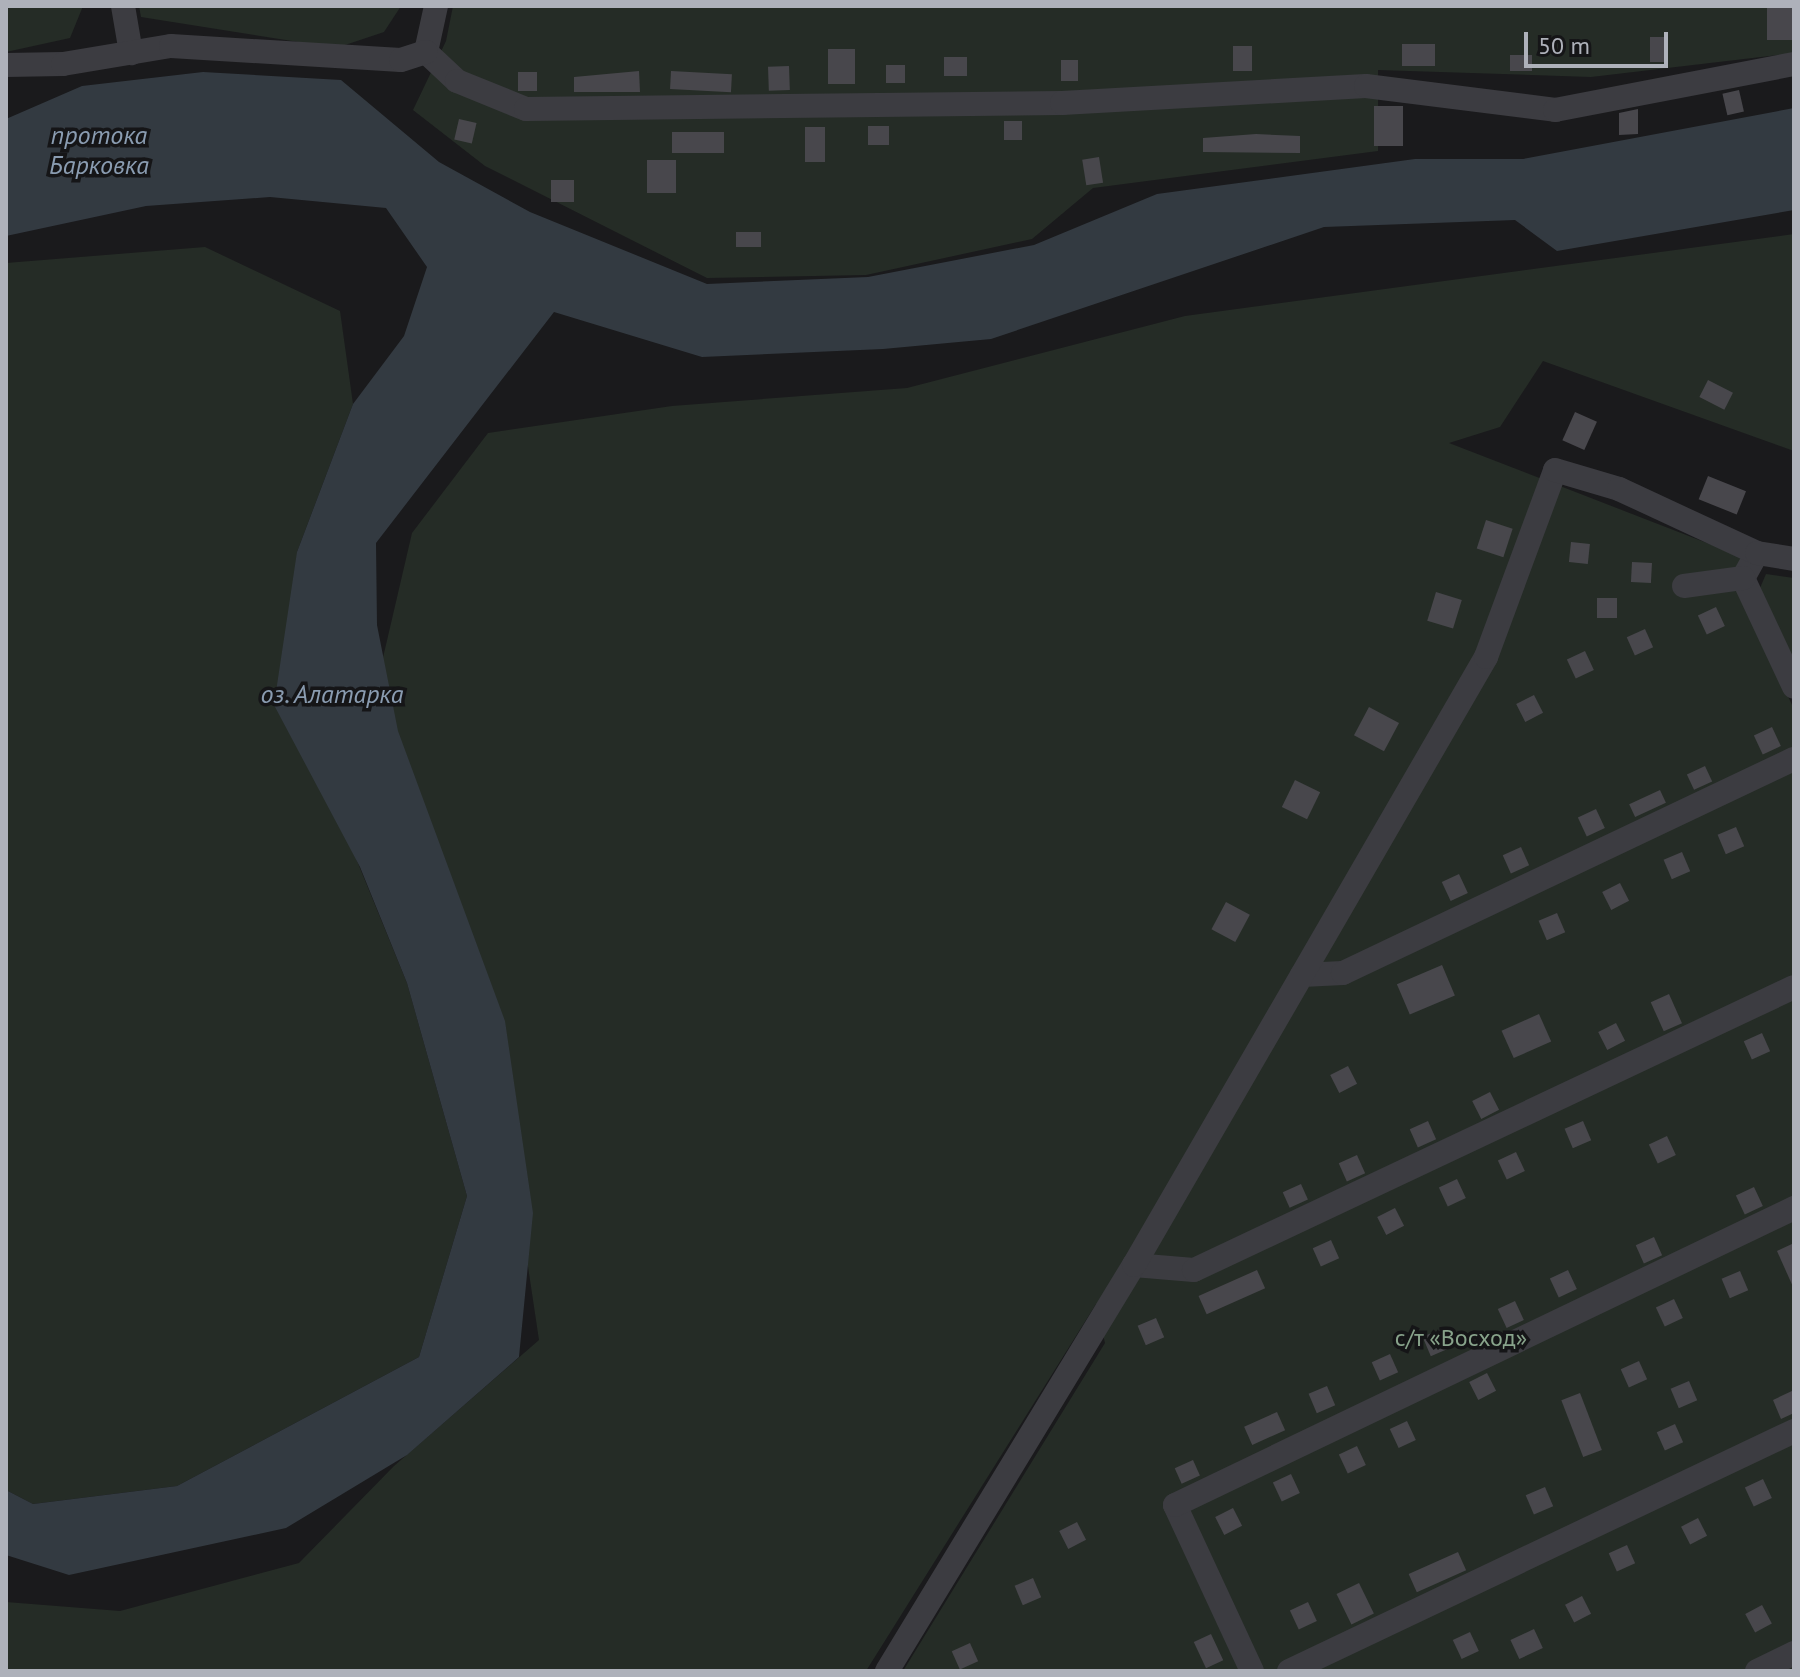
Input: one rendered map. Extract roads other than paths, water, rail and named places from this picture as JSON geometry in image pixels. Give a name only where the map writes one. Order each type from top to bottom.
[{"type":"street","points":[[123,6],[131,53]]},
{"type":"street","points":[[426,52],[436,6]]},
{"type":"street","points":[[6,65],[171,46],[401,60],[426,52]]},
{"type":"street","points":[[426,52],[457,81],[526,109],[1062,103],[1366,86],[1555,110],[1794,64]]},
{"type":"street","points":[[887,1671],[1134,1265],[1486,657],[1555,470],[1619,489],[1757,553],[1794,559]]},
{"type":"street","points":[[1743,578],[1757,553]]},
{"type":"street","points":[[1684,586],[1743,578]]},
{"type":"street","points":[[1743,578],[1794,687]]},
{"type":"street","points":[[1302,975],[1343,973],[1794,759]]},
{"type":"street","points":[[1134,1265],[1194,1270],[1794,987]]},
{"type":"street","points":[[1252,1671],[1175,1505],[1794,1208]]},
{"type":"street","points":[[1289,1671],[1794,1431]]},
{"type":"street","points":[[1757,1671],[1794,1653]]},
{"type":"water","points":[[203,72],[341,80],[439,162],[530,212],[707,284],[868,277],[1034,245],[1157,194],[1415,159],[1523,159],[1794,108],[1794,210],[1557,251],[1515,220],[1324,227],[991,339],[883,349],[702,357],[554,312],[376,543],[377,625],[398,731],[505,1021],[533,1213],[519,1357],[407,1455],[286,1528],[69,1575],[6,1555],[6,1490],[33,1504],[177,1486],[419,1357],[467,1196],[407,983],[360,867],[274,705],[297,552],[353,404],[404,336],[427,267],[386,208],[270,197],[146,206],[6,236],[6,119],[82,86]]},
{"type":"water label","name":"протока Барковка","points":[[99,150]]},
{"type":"water label","name":"оз. Алатарка","points":[[332,694]]},
{"type":"park label","name":"с/т «Восход»","points":[[1461,1338]]}]
